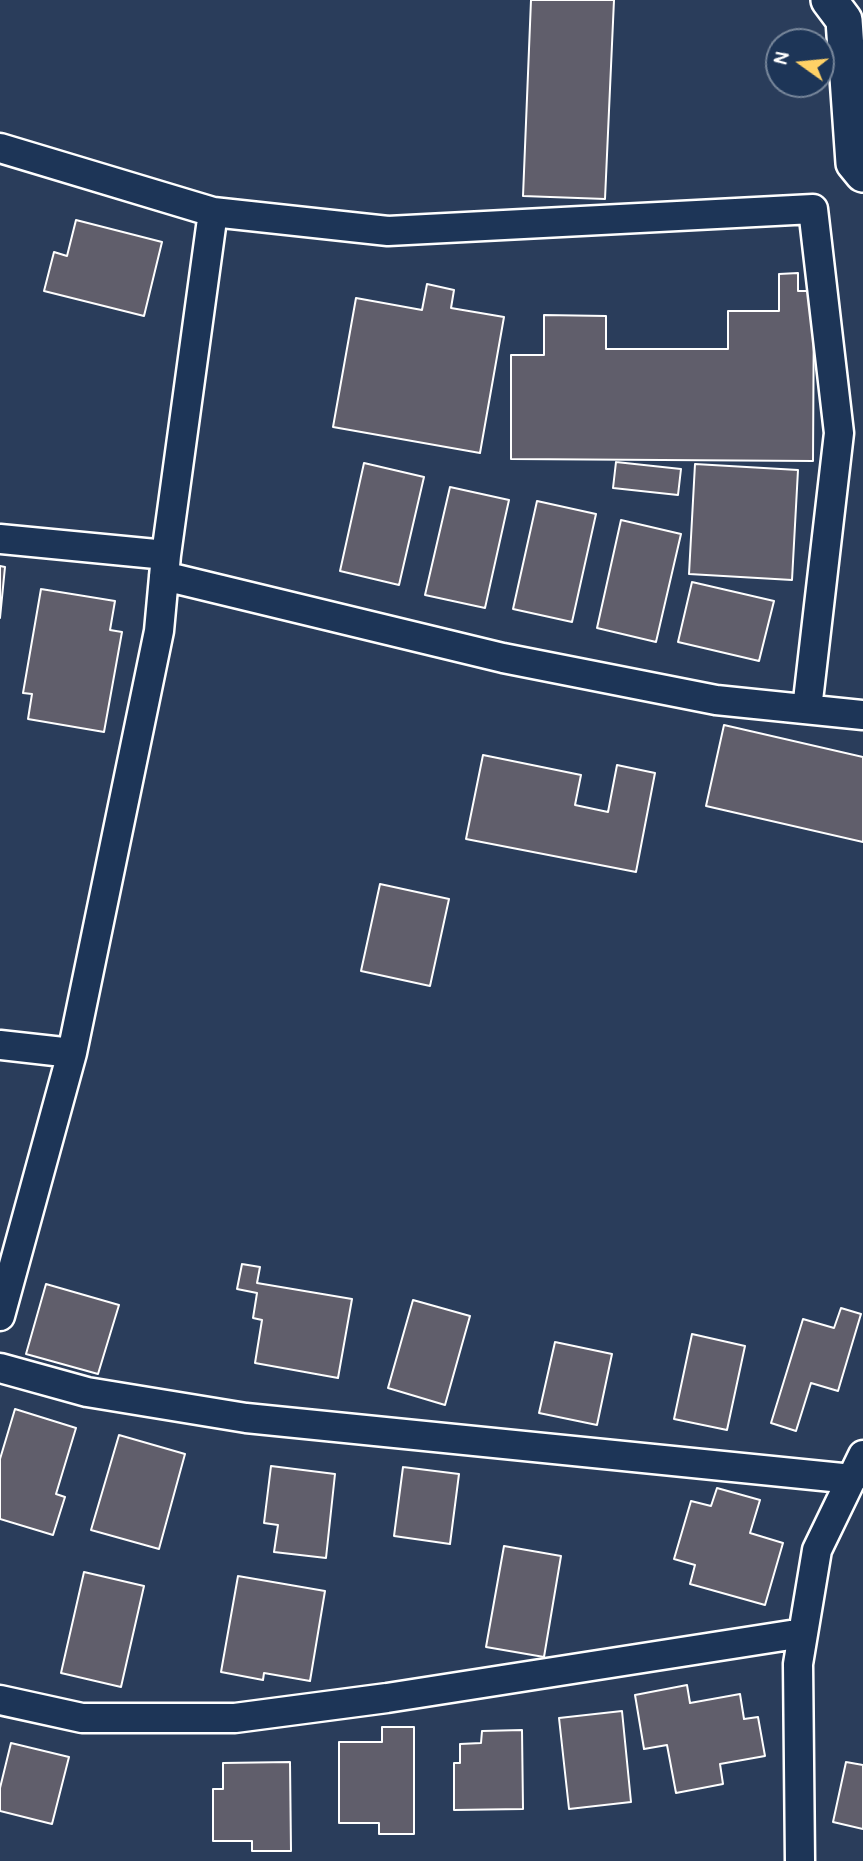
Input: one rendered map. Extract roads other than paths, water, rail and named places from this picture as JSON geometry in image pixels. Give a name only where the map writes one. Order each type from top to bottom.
[{"type":"street","points":[[829,0],[844,20],[853,163],[863,174]]},
{"type":"street","points":[[0,148],[213,212],[388,231],[813,209],[839,433],[807,709]]},
{"type":"street","points":[[0,1315],[72,1053],[159,632],[165,565],[213,212]]},
{"type":"street","points":[[0,539],[165,565],[503,658],[716,700],[863,715]]},
{"type":"street","points":[[0,1045],[72,1053]]},
{"type":"street","points":[[0,1368],[88,1391],[246,1418],[857,1467],[817,1550],[798,1664],[800,1861]]},
{"type":"street","points":[[0,1700],[82,1718],[235,1718],[387,1699],[803,1633]]}]
